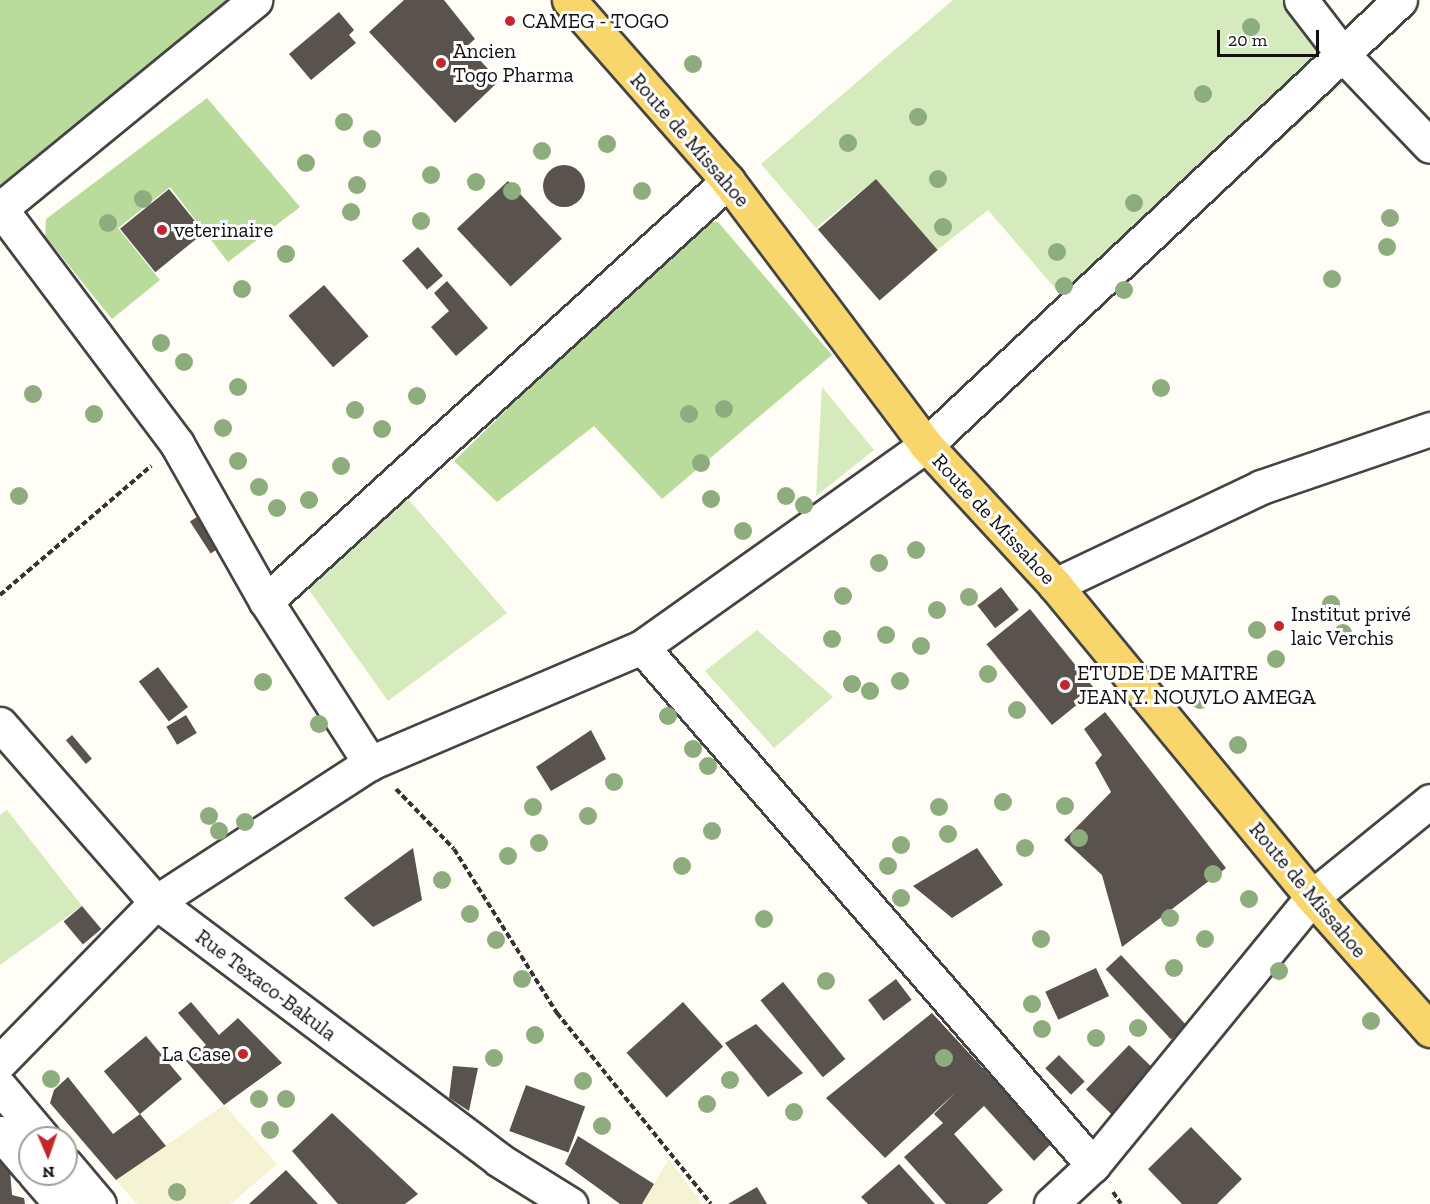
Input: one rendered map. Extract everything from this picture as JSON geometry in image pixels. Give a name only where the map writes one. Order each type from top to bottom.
[{"type":"main road","name":"Route de Missahoe","points":[[577,3],[728,181],[926,445],[1055,585],[1312,897],[1430,1030]]},
{"type":"street","points":[[255,0],[0,208],[177,444],[266,601],[370,763]]},
{"type":"street","points":[[1301,0],[1344,56],[1430,146]]},
{"type":"street","points":[[0,1062],[156,902],[370,763],[642,647],[926,445],[1344,56],[1400,0]]},
{"type":"street","points":[[266,601],[728,181]]},
{"type":"street","points":[[1055,585],[1261,488],[1430,429]]},
{"type":"street","points":[[642,647],[1093,1165]]},
{"type":"street","name":"Rue Texaco-Bakula","points":[[0,724],[156,902],[499,1160],[570,1204]]},
{"type":"street","points":[[1052,1204],[1093,1165],[1312,897],[1430,801]]},
{"type":"street","points":[[0,1087],[33,1126]]},
{"type":"street","points":[[0,1133],[18,1154]]},
{"type":"street","points":[[78,1179],[99,1204]]},
{"type":"street","points":[[45,1186],[61,1204]]},
{"type":"path","points":[[0,595],[177,444]]},
{"type":"path","points":[[370,763],[454,849],[557,1013],[711,1204]]},
{"type":"shaded area","points":[[224,1105],[277,1164],[231,1204],[137,1204],[116,1180]]},
{"type":"shaded area","points":[[669,1159],[702,1204],[642,1204]]},
{"type":"green space","points":[[0,0],[237,0],[0,185]]},
{"type":"green space","points":[[953,0],[1295,0],[1356,71],[1084,322],[988,210],[937,250],[876,179],[816,228],[761,164]]},
{"type":"green space","points":[[207,98],[300,207],[228,262],[170,187],[118,228],[160,280],[112,319],[45,236],[46,219]]},
{"type":"green space","points":[[700,222],[718,222],[832,355],[662,499],[594,426],[497,502],[454,461]]},
{"type":"green space","points":[[822,387],[874,450],[816,496]]},
{"type":"green space","points":[[395,484],[507,613],[388,701],[294,569]]},
{"type":"green space","points":[[757,630],[833,697],[774,748],[705,671]]},
{"type":"green space","points":[[7,810],[82,906],[0,965],[0,815]]},
{"type":"building","name":"Ancien Togo Pharma","points":[[404,0],[444,0],[475,39],[467,46],[499,81],[455,123],[369,32]]},
{"type":"building","points":[[339,12],[354,30],[349,35],[356,43],[311,80],[289,54]]},
{"type":"building","points":[[564,165],[579,171],[585,186],[579,201],[564,207],[549,201],[543,186],[549,171]]},
{"type":"building","points":[[876,179],[938,250],[880,300],[818,230]]},
{"type":"building","points":[[508,181],[562,239],[511,287],[457,229]]},
{"type":"building","name":"veterinaire","points":[[169,189],[204,233],[155,272],[120,229]]},
{"type":"building","points":[[418,247],[443,276],[427,289],[402,261]]},
{"type":"building","points":[[447,281],[488,328],[456,356],[431,327],[449,311],[434,293]]},
{"type":"building","points":[[324,285],[369,336],[333,367],[289,316]]},
{"type":"building","points":[[200,515],[221,547],[211,553],[190,522]]},
{"type":"building","points":[[1001,587],[1019,610],[995,628],[977,605]]},
{"type":"building","points":[[1030,609],[1095,690],[1052,725],[986,644]]},
{"type":"building","points":[[158,667],[188,707],[169,721],[139,681]]},
{"type":"building","points":[[1105,712],[1226,868],[1122,947],[1102,875],[1064,840],[1111,792],[1095,763],[1102,755],[1084,729]]},
{"type":"building","points":[[186,715],[197,733],[177,745],[166,727]]},
{"type":"building","points":[[591,730],[606,759],[551,791],[536,767]]},
{"type":"building","points":[[72,735],[92,759],[86,764],[66,740]]},
{"type":"building","points":[[413,848],[422,900],[373,927],[344,898]]},
{"type":"building","points":[[977,848],[1003,885],[952,918],[913,886]]},
{"type":"building","points":[[82,906],[101,929],[83,944],[64,921]]},
{"type":"building","points":[[1121,955],[1186,1025],[1171,1040],[1106,969]]},
{"type":"building","points":[[1096,968],[1109,996],[1058,1020],[1045,992]]},
{"type":"building","points":[[896,979],[912,1000],[884,1021],[868,1000]]},
{"type":"building","points":[[783,982],[845,1059],[823,1077],[760,1000]]},
{"type":"building","name":"La Case","points":[[191,1002],[219,1035],[238,1018],[282,1063],[224,1105],[186,1061],[206,1045],[178,1013]]},
{"type":"building","points":[[683,1002],[723,1047],[667,1097],[627,1053]]},
{"type":"building","points":[[932,1013],[1052,1143],[1034,1161],[984,1106],[954,1134],[1003,1190],[987,1204],[946,1204],[904,1157],[943,1123],[934,1114],[956,1092],[885,1158],[826,1098]]},
{"type":"building","points":[[756,1024],[803,1073],[768,1097],[725,1043]]},
{"type":"building","points":[[146,1036],[182,1079],[140,1114],[104,1071]]},
{"type":"building","points":[[1129,1045],[1156,1071],[1113,1115],[1086,1090]]},
{"type":"building","points":[[1059,1055],[1085,1082],[1071,1095],[1045,1068]]},
{"type":"building","points":[[453,1066],[478,1068],[469,1111],[449,1098]]},
{"type":"building","points":[[68,1077],[113,1134],[140,1114],[166,1146],[116,1180],[78,1136],[78,1126],[70,1126],[50,1103],[54,1090]]},
{"type":"building","points":[[526,1085],[585,1107],[568,1153],[509,1131]]},
{"type":"building","points":[[332,1113],[418,1194],[405,1204],[338,1204],[292,1151]]},
{"type":"building","points":[[1191,1127],[1242,1179],[1217,1204],[1182,1204],[1148,1169]]},
{"type":"building","points":[[578,1136],[654,1184],[642,1204],[620,1204],[565,1164]]},
{"type":"building","points":[[0,1156],[9,1157],[12,1195],[24,1198],[25,1204],[0,1204]]},
{"type":"building","points":[[899,1164],[935,1204],[868,1204],[861,1197]]},
{"type":"building","points":[[286,1170],[318,1204],[249,1204]]},
{"type":"building","points":[[757,1187],[767,1204],[728,1204]]},
{"type":"place","name":"CAMEG - TOGO","points":[[510,21]]},
{"type":"place","name":"Ancien Togo Pharma","points":[[441,63]]},
{"type":"place","name":"veterinaire","points":[[162,230]]},
{"type":"place","name":"Institut privé laic Verchis","points":[[1279,626]]},
{"type":"place","name":"ETUDE DE MAITRE JEAN Y. NOUVLO AMEGA","points":[[1065,685]]},
{"type":"place","name":"La Case","points":[[243,1054]]}]
